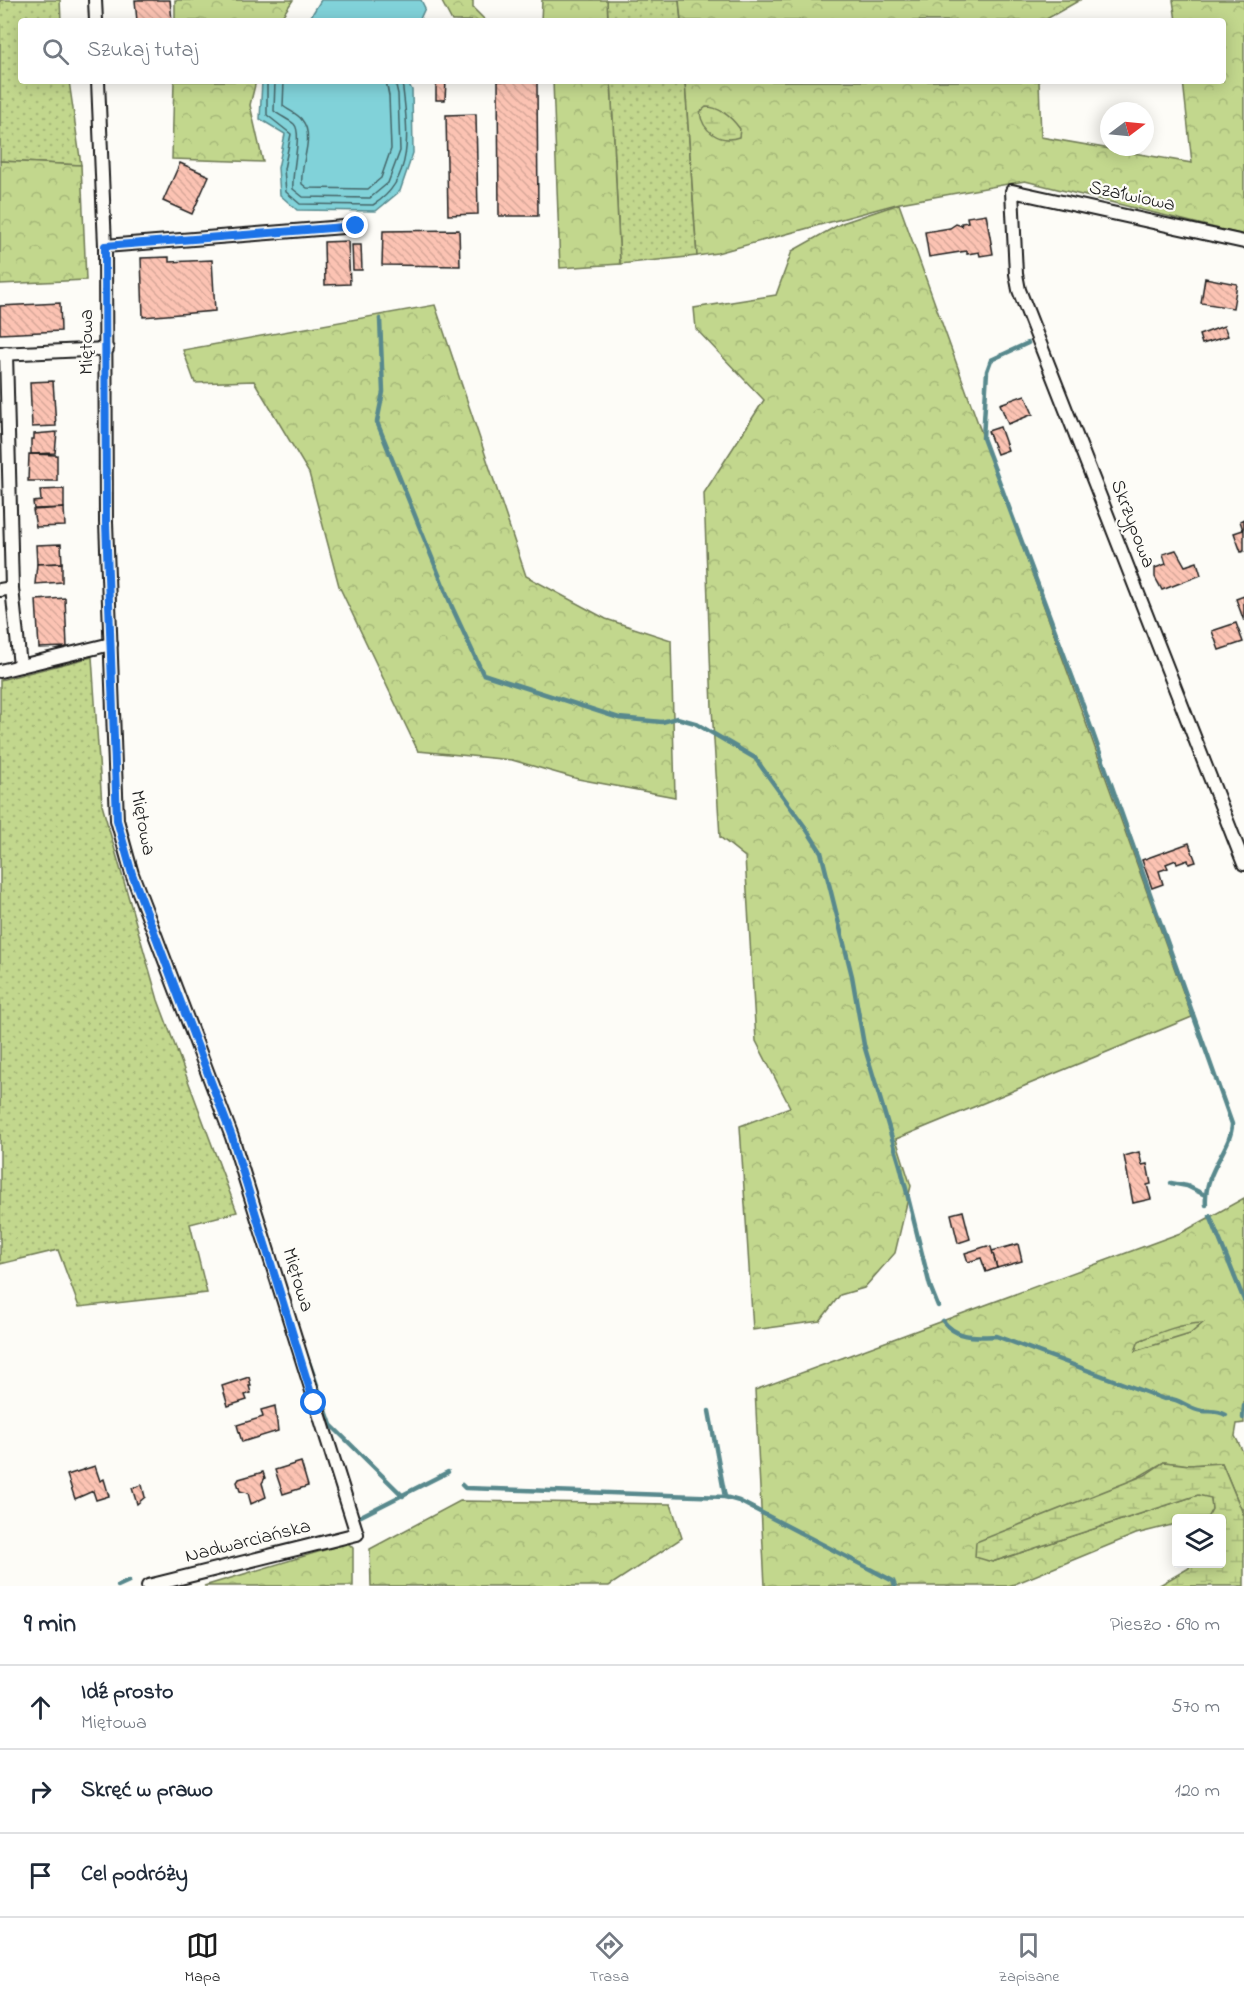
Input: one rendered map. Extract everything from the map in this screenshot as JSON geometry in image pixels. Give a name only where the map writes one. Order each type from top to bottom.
[{"type":"street","points":[[95,0],[96,18]]},
{"type":"street","name":"Miętowa","points":[[98,84],[107,349],[106,522],[115,802],[120,835],[132,874],[232,1137],[357,1534]]},
{"type":"street","name":"Szałwiowa","points":[[1012,191],[1244,242]]},
{"type":"street","name":"Skrzypowa","points":[[1012,191],[1016,274],[1019,290],[1244,864]]},
{"type":"street","points":[[105,246],[356,226]]},
{"type":"street","points":[[20,666],[6,589],[3,354],[107,349]]},
{"type":"street","points":[[0,671],[111,644]]},
{"type":"street","name":"Nadwarciańska","points":[[147,1586],[357,1534]]},
{"type":"green space","points":[[0,0],[60,0],[61,18],[18,18],[18,84],[69,84],[81,165],[0,161]]},
{"type":"green space","points":[[175,0],[293,0],[281,18],[175,18]]},
{"type":"green space","points":[[441,0],[473,0],[473,8],[483,18],[450,18]]},
{"type":"green space","points":[[542,0],[607,0],[608,18],[541,18]]},
{"type":"green space","points":[[607,0],[679,0],[681,18],[608,18]]},
{"type":"green space","points":[[679,0],[1080,0],[1048,18],[681,18]]},
{"type":"green space","points":[[1173,0],[1244,0],[1244,235],[1025,181],[900,203],[717,253],[697,256],[685,84],[1039,84],[1041,137],[1100,147],[1100,156],[1151,156],[1192,163],[1183,84],[1226,84],[1226,18],[1176,18]]},
{"type":"green space","points":[[174,84],[255,84],[250,105],[263,162],[172,159]]},
{"type":"green space","points":[[553,84],[611,84],[620,264],[560,268]]},
{"type":"green space","points":[[611,84],[685,84],[697,256],[620,264]]},
{"type":"green space","points":[[706,107],[721,111],[729,117],[740,129],[739,137],[725,139],[708,130],[701,119],[700,112]]},
{"type":"green space","points":[[0,161],[81,165],[86,280],[0,284]]},
{"type":"green space","points":[[899,204],[1192,1017],[896,1139],[911,1186],[895,1253],[864,1288],[840,1295],[820,1321],[753,1330],[740,1126],[790,1107],[756,1041],[745,857],[720,837],[712,708],[704,493],[764,400],[696,329],[694,308],[776,295],[792,251],[842,223]]},
{"type":"green space","points":[[435,305],[526,576],[606,619],[671,640],[675,797],[578,779],[512,760],[418,751],[339,586],[309,473],[254,381],[195,383],[183,350]]},
{"type":"green space","points":[[92,657],[102,805],[158,1000],[237,1212],[190,1224],[207,1293],[79,1307],[58,1250],[0,1264],[0,680]]},
{"type":"green space","points":[[1244,1198],[1244,1423],[1237,1424],[1235,1436],[1244,1454],[1244,1516],[1222,1463],[1189,1465],[1164,1462],[992,1562],[1198,1495],[1211,1497],[1212,1509],[1210,1514],[1172,1514],[1172,1525],[1136,1534],[1010,1586],[765,1586],[755,1390],[1183,1232]]},
{"type":"green space","points":[[1203,1323],[1190,1334],[1135,1351],[1139,1341],[1178,1327]]},
{"type":"green space","points":[[1164,1462],[1189,1465],[1222,1463],[1244,1516],[1244,1586],[1158,1586],[1189,1568],[1226,1568],[1226,1514],[1209,1514],[1212,1509],[1211,1498],[1198,1495],[992,1562],[975,1557],[976,1542],[1145,1475]]},
{"type":"green space","points":[[460,1501],[671,1504],[682,1538],[609,1586],[371,1586],[370,1549]]},
{"type":"green space","points":[[348,1543],[353,1548],[353,1586],[204,1586]]},
{"type":"water","points":[[321,0],[421,0],[425,8],[420,18],[310,18]]},
{"type":"water","points":[[262,84],[409,84],[412,90],[413,153],[400,191],[376,211],[297,210],[280,195],[278,168],[285,134],[260,119]]},
{"type":"building","points":[[135,0],[170,0],[172,18],[137,18]]},
{"type":"building","points":[[436,84],[446,84],[445,100],[436,100]]},
{"type":"building","points":[[498,84],[537,84],[538,216],[499,216]]},
{"type":"building","points":[[476,114],[478,214],[448,215],[446,115]]},
{"type":"building","points":[[180,163],[209,176],[192,214],[163,201]]},
{"type":"building","points":[[986,214],[993,254],[980,256],[979,252],[967,254],[967,251],[929,257],[925,232],[950,228],[956,224],[962,226],[961,223],[968,222],[967,217]]},
{"type":"building","points":[[459,230],[460,266],[382,265],[383,231]]},
{"type":"building","points":[[348,241],[350,284],[325,285],[324,242]]},
{"type":"building","points":[[352,245],[361,245],[362,270],[353,270]]},
{"type":"building","points":[[169,257],[169,262],[212,260],[215,311],[143,317],[141,258]]},
{"type":"building","points":[[1205,278],[1237,284],[1233,308],[1201,303]]},
{"type":"building","points":[[60,303],[61,331],[0,334],[0,306]]},
{"type":"building","points":[[1224,326],[1228,336],[1202,344],[1199,335]]},
{"type":"building","points":[[53,381],[56,426],[32,427],[30,382]]},
{"type":"building","points":[[1025,395],[1033,414],[1008,424],[1000,404]]},
{"type":"building","points":[[1000,427],[1008,450],[997,454],[988,431]]},
{"type":"building","points":[[57,432],[55,453],[31,454],[31,439],[34,439],[34,434]]},
{"type":"building","points":[[29,454],[57,455],[57,481],[28,481]]},
{"type":"building","points":[[64,489],[64,508],[34,509],[33,502],[41,501],[40,490]]},
{"type":"building","points":[[64,508],[65,526],[36,527],[33,510]]},
{"type":"building","points":[[1244,519],[1244,551],[1241,552],[1234,533],[1243,530],[1240,521]]},
{"type":"building","points":[[61,544],[62,563],[37,564],[36,545]]},
{"type":"building","points":[[1176,550],[1185,566],[1197,562],[1201,575],[1162,590],[1155,577],[1155,568],[1166,564],[1163,554]]},
{"type":"building","points":[[62,563],[62,582],[35,584],[37,564]]},
{"type":"building","points":[[1244,596],[1244,621],[1236,599]]},
{"type":"building","points":[[65,598],[67,647],[39,648],[36,600]]},
{"type":"building","points":[[1236,623],[1243,642],[1219,650],[1212,631]]},
{"type":"building","points":[[1189,843],[1196,862],[1189,864],[1188,860],[1177,864],[1176,860],[1166,864],[1168,868],[1159,871],[1163,884],[1152,888],[1142,860]]},
{"type":"building","points":[[1139,1152],[1142,1165],[1147,1164],[1151,1184],[1147,1185],[1151,1199],[1133,1203],[1124,1156]]},
{"type":"building","points":[[963,1211],[970,1239],[958,1243],[951,1214]]},
{"type":"building","points":[[1018,1244],[1022,1261],[997,1268],[992,1251]]},
{"type":"building","points":[[987,1246],[991,1247],[997,1268],[986,1272],[981,1258],[968,1262],[965,1253]]},
{"type":"building","points":[[249,1377],[251,1393],[245,1395],[247,1400],[228,1406],[222,1386]]},
{"type":"building","points":[[275,1406],[278,1431],[242,1442],[237,1425],[263,1417],[261,1410]]},
{"type":"building","points":[[301,1462],[308,1486],[283,1494],[275,1470]]},
{"type":"building","points":[[95,1466],[100,1481],[104,1479],[109,1496],[96,1500],[93,1491],[75,1499],[67,1475]]},
{"type":"building","points":[[263,1472],[265,1478],[262,1483],[266,1497],[251,1504],[248,1493],[240,1491],[237,1482],[239,1479]]},
{"type":"building","points":[[142,1485],[145,1497],[137,1504],[132,1488]]},
{"type":"waterway","points":[[380,319],[383,392],[377,422],[452,607],[483,674],[619,718],[662,722],[677,718],[695,723],[755,758],[821,852],[852,976],[864,1045],[900,1165],[930,1286],[938,1306]]},
{"type":"waterway","points":[[1028,343],[991,360],[987,371],[983,438],[1084,708],[1232,1124],[1228,1142],[1209,1182],[1206,1205]]},
{"type":"waterway","points":[[1171,1183],[1187,1186],[1205,1195]]},
{"type":"waterway","points":[[1210,1216],[1244,1300]]},
{"type":"waterway","points":[[943,1321],[954,1331],[966,1336],[996,1336],[1164,1399],[1175,1400],[1197,1410],[1226,1415]]},
{"type":"waterway","points":[[309,1362],[331,1425],[403,1496]]},
{"type":"waterway","points":[[1243,1418],[1244,1406]]},
{"type":"waterway","points":[[709,1411],[725,1497]]},
{"type":"waterway","points":[[361,1516],[448,1472]]},
{"type":"waterway","points":[[462,1485],[465,1488],[725,1497],[739,1501],[893,1581],[895,1586]]},
{"type":"waterway","points":[[118,1586],[129,1581]]},
{"type":"route","points":[[314,1403],[232,1137],[132,874],[117,820],[106,522],[105,246],[356,226]]}]
